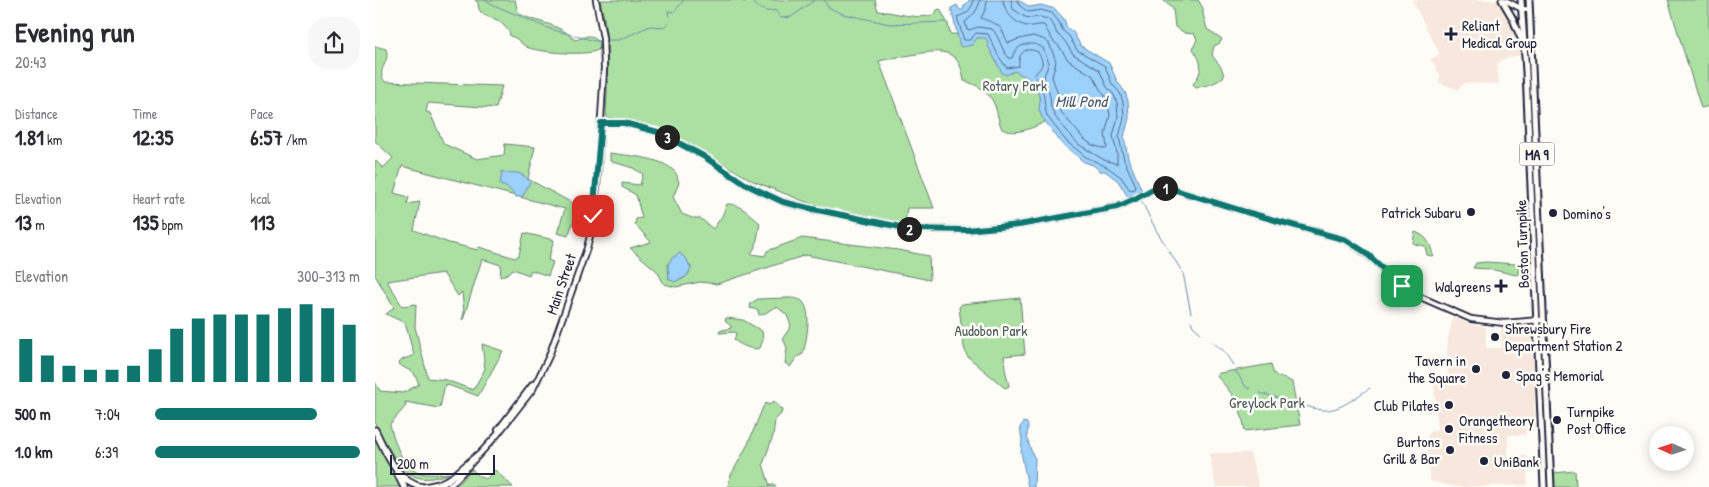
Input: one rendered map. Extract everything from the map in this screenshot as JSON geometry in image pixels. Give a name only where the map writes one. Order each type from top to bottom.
[{"type":"highway","points":[[1503,0],[1513,19],[1524,49]]},
{"type":"highway","name":"Boston Turnpike","points":[[1521,0],[1544,487]]},
{"type":"highway","name":"Boston Turnpike","points":[[1529,0],[1551,487]]},
{"type":"highway","points":[[1513,19],[1514,13],[1521,9]]},
{"type":"highway","points":[[375,430],[405,487]]},
{"type":"highway","points":[[389,457],[407,481],[415,485],[424,487],[439,484],[449,479]]},
{"type":"main road","name":"Main Street","points":[[440,487],[493,440],[533,389],[558,330],[590,235],[597,179],[604,68],[603,40],[596,0]]},
{"type":"main road","points":[[1503,0],[1521,9],[1529,10]]},
{"type":"main road","points":[[1511,0],[1521,9]]},
{"type":"main road","points":[[601,123],[624,123],[658,132],[703,156],[745,184],[783,202],[910,229],[966,230],[1019,225],[1117,207],[1152,189],[1164,188],[1346,240],[1361,249],[1411,293],[1471,320],[1504,323],[1544,319]]},
{"type":"main road","name":"Main Street","points":[[493,440],[544,366]]},
{"type":"main road","points":[[512,416],[517,405]]},
{"type":"main road","name":"Main Street","points":[[449,487],[482,451]]},
{"type":"shaded area","points":[[1412,0],[1497,0],[1511,25],[1520,55],[1500,60],[1501,62],[1497,63],[1499,84],[1464,83],[1458,89],[1439,83],[1440,75],[1431,59],[1440,54]]},
{"type":"shaded area","points":[[1453,317],[1473,325],[1486,327],[1486,348],[1502,348],[1501,327],[1524,327],[1531,332],[1535,426],[1526,427],[1526,435],[1508,435],[1508,457],[1526,455],[1528,485],[1456,487],[1430,481],[1427,437],[1430,432],[1437,429],[1434,382],[1449,380],[1448,339]]},
{"type":"shaded area","points":[[1209,453],[1250,453],[1259,487],[1216,487]]},
{"type":"green space","points":[[475,0],[515,0],[518,13],[557,27],[575,40],[594,37],[600,44],[599,49],[586,53],[577,53],[529,48],[516,38],[510,36],[509,31],[499,21],[482,13]]},
{"type":"green space","name":"Rotary Park","points":[[600,0],[875,0],[878,11],[921,17],[935,14],[940,9],[948,24],[950,34],[985,35],[1023,57],[1043,51],[1045,122],[1029,129],[1013,132],[1002,129],[993,101],[974,84],[964,81],[958,61],[946,53],[930,52],[879,61],[934,208],[907,208],[905,224],[816,206],[753,181],[665,131],[638,123],[607,118],[607,42]]},
{"type":"green space","points":[[1163,0],[1198,0],[1203,8],[1207,29],[1222,39],[1220,43],[1214,46],[1212,55],[1222,69],[1224,76],[1221,79],[1196,88],[1193,84],[1200,71],[1199,59],[1193,49],[1197,39],[1194,34],[1185,33],[1175,27],[1173,9]]},
{"type":"green space","points":[[1668,0],[1709,0],[1709,106],[1701,108]]},
{"type":"green space","points":[[375,46],[386,49],[387,58],[382,70],[382,77],[385,82],[502,86],[496,108],[428,103],[426,112],[430,113],[444,144],[477,159],[504,155],[505,144],[535,147],[528,179],[587,211],[587,214],[577,212],[568,236],[557,233],[565,209],[402,166],[394,193],[409,197],[407,204],[420,202],[414,230],[449,243],[478,250],[479,247],[515,258],[519,255],[524,233],[554,240],[548,260],[553,262],[548,276],[531,270],[529,275],[513,269],[500,277],[501,265],[482,259],[463,320],[462,292],[458,296],[443,273],[387,281],[402,306],[416,304],[415,327],[428,378],[446,380],[473,390],[485,369],[482,344],[503,351],[478,396],[445,384],[440,408],[405,402],[406,406],[390,424],[398,449],[409,467],[421,473],[449,473],[437,477],[419,478],[405,470],[393,455],[375,421],[375,382],[380,391],[403,393],[419,384],[414,373],[398,364],[402,360],[414,355],[405,323],[386,314],[394,308],[375,275],[375,182],[377,174],[375,172],[375,160],[383,168],[393,158],[375,141]]},
{"type":"green space","points":[[610,153],[654,160],[669,167],[676,173],[679,183],[673,197],[682,214],[692,218],[700,218],[713,229],[722,216],[727,204],[736,205],[745,210],[760,223],[756,245],[751,254],[765,256],[767,251],[802,238],[898,250],[929,256],[930,280],[806,255],[717,284],[700,282],[676,287],[664,284],[657,271],[630,248],[651,242],[635,224],[636,219],[642,218],[636,195],[622,187],[622,183],[640,185],[643,174],[633,168],[610,161]],"holes":[[[668,264],[691,266],[689,274],[683,279],[669,279]]]},
{"type":"green space","points":[[1415,232],[1427,241],[1432,251],[1432,256],[1427,255],[1425,246],[1414,244]]},
{"type":"green space","points":[[1476,263],[1516,264],[1519,267],[1518,274],[1473,268]]},
{"type":"green space","points":[[786,298],[802,301],[808,319],[803,354],[797,357],[790,367],[785,363],[787,348],[783,338],[791,326],[787,315],[777,307],[759,315],[758,310],[750,308],[751,303],[758,299]]},
{"type":"green space","name":"Audobon Park","points":[[1020,298],[1025,354],[1004,356],[1009,386],[1005,388],[967,356],[964,347],[959,307],[962,304]]},
{"type":"green space","points":[[726,318],[743,320],[762,331],[763,340],[760,348],[743,346],[734,340],[735,332],[719,333],[719,331],[731,328],[725,321]]},
{"type":"green space","name":"Greylock Park","points":[[1271,364],[1274,373],[1278,377],[1292,382],[1300,425],[1245,431],[1236,401],[1216,375]]},
{"type":"green space","points":[[774,401],[782,410],[775,420],[773,436],[763,464],[770,486],[774,484],[776,487],[728,487],[730,477],[748,444],[763,407],[766,403],[769,405]]},
{"type":"green space","points":[[375,437],[402,487],[375,487]]},
{"type":"green space","points":[[472,469],[479,476],[486,479],[495,470],[513,487],[456,487]]},
{"type":"green space","points":[[1575,471],[1576,487],[1554,487],[1554,473]]},
{"type":"water","name":"Mill Pond","points":[[969,0],[1018,0],[1030,7],[1041,5],[1055,9],[1064,19],[1067,28],[1073,32],[1081,46],[1109,63],[1128,101],[1129,118],[1124,137],[1128,158],[1142,191],[1128,197],[1118,181],[1105,171],[1100,171],[1093,165],[1084,162],[1062,144],[1042,117],[1039,110],[1040,99],[1035,84],[1015,71],[1006,75],[1002,73],[988,46],[986,38],[977,38],[972,45],[960,46],[951,8],[957,5],[960,10],[963,10]]},
{"type":"water","points":[[502,171],[508,174],[520,174],[528,179],[530,182],[523,196],[516,197],[508,188],[500,185]]},
{"type":"water","points":[[680,253],[687,260],[691,269],[686,277],[674,282],[669,279],[668,264],[672,258]]},
{"type":"water","points":[[1024,422],[1028,425],[1027,437],[1035,458],[1034,487],[1028,487],[1021,452],[1020,427]]},
{"type":"waterway","points":[[484,0],[550,29],[601,41]]},
{"type":"waterway","points":[[605,40],[619,40],[650,26],[664,27],[670,21],[668,11],[674,12],[684,0]]},
{"type":"waterway","points":[[740,0],[744,2],[749,0]]},
{"type":"waterway","points":[[750,0],[764,10],[775,10],[781,18],[791,17],[815,0]]},
{"type":"waterway","points":[[824,0],[828,7],[843,14],[890,24],[946,22]]},
{"type":"waterway","points":[[1141,200],[1156,230],[1183,273],[1191,313]]},
{"type":"waterway","points":[[1191,321],[1193,326],[1202,334]]},
{"type":"waterway","points":[[1212,342],[1223,350],[1233,365]]},
{"type":"waterway","points":[[1235,370],[1246,387],[1250,389]]},
{"type":"waterway","points":[[1302,405],[1322,410],[1335,409],[1370,388]]},
{"type":"waterway","points":[[1260,393],[1293,402]]},
{"type":"place","name":"Reliant Medical Group","points":[[1451,34]]},
{"type":"place","name":"Patrick Subaru","points":[[1471,212]]},
{"type":"place","name":"Domino's","points":[[1553,213]]},
{"type":"place","name":"Walgreens","points":[[1501,286]]},
{"type":"place","name":"Shrewsbury Fire Department Station 2","points":[[1495,337]]},
{"type":"place","name":"Tavern in the Square","points":[[1476,369]]},
{"type":"place","name":"Spag's Memorial","points":[[1506,375]]},
{"type":"place","name":"Club Pilates","points":[[1449,405]]},
{"type":"place","name":"Turnpike Post Office","points":[[1557,420]]},
{"type":"place","name":"Orangetheory Fitness","points":[[1449,429]]},
{"type":"place","name":"Burtons Grill & Bar","points":[[1450,450]]},
{"type":"place","name":"UniBank","points":[[1484,461]]},
{"type":"route","points":[[593,216],[601,123],[618,122],[658,132],[703,156],[745,184],[783,202],[910,229],[978,230],[1019,225],[1117,207],[1155,188],[1172,189],[1346,240],[1365,252],[1402,286]]}]
